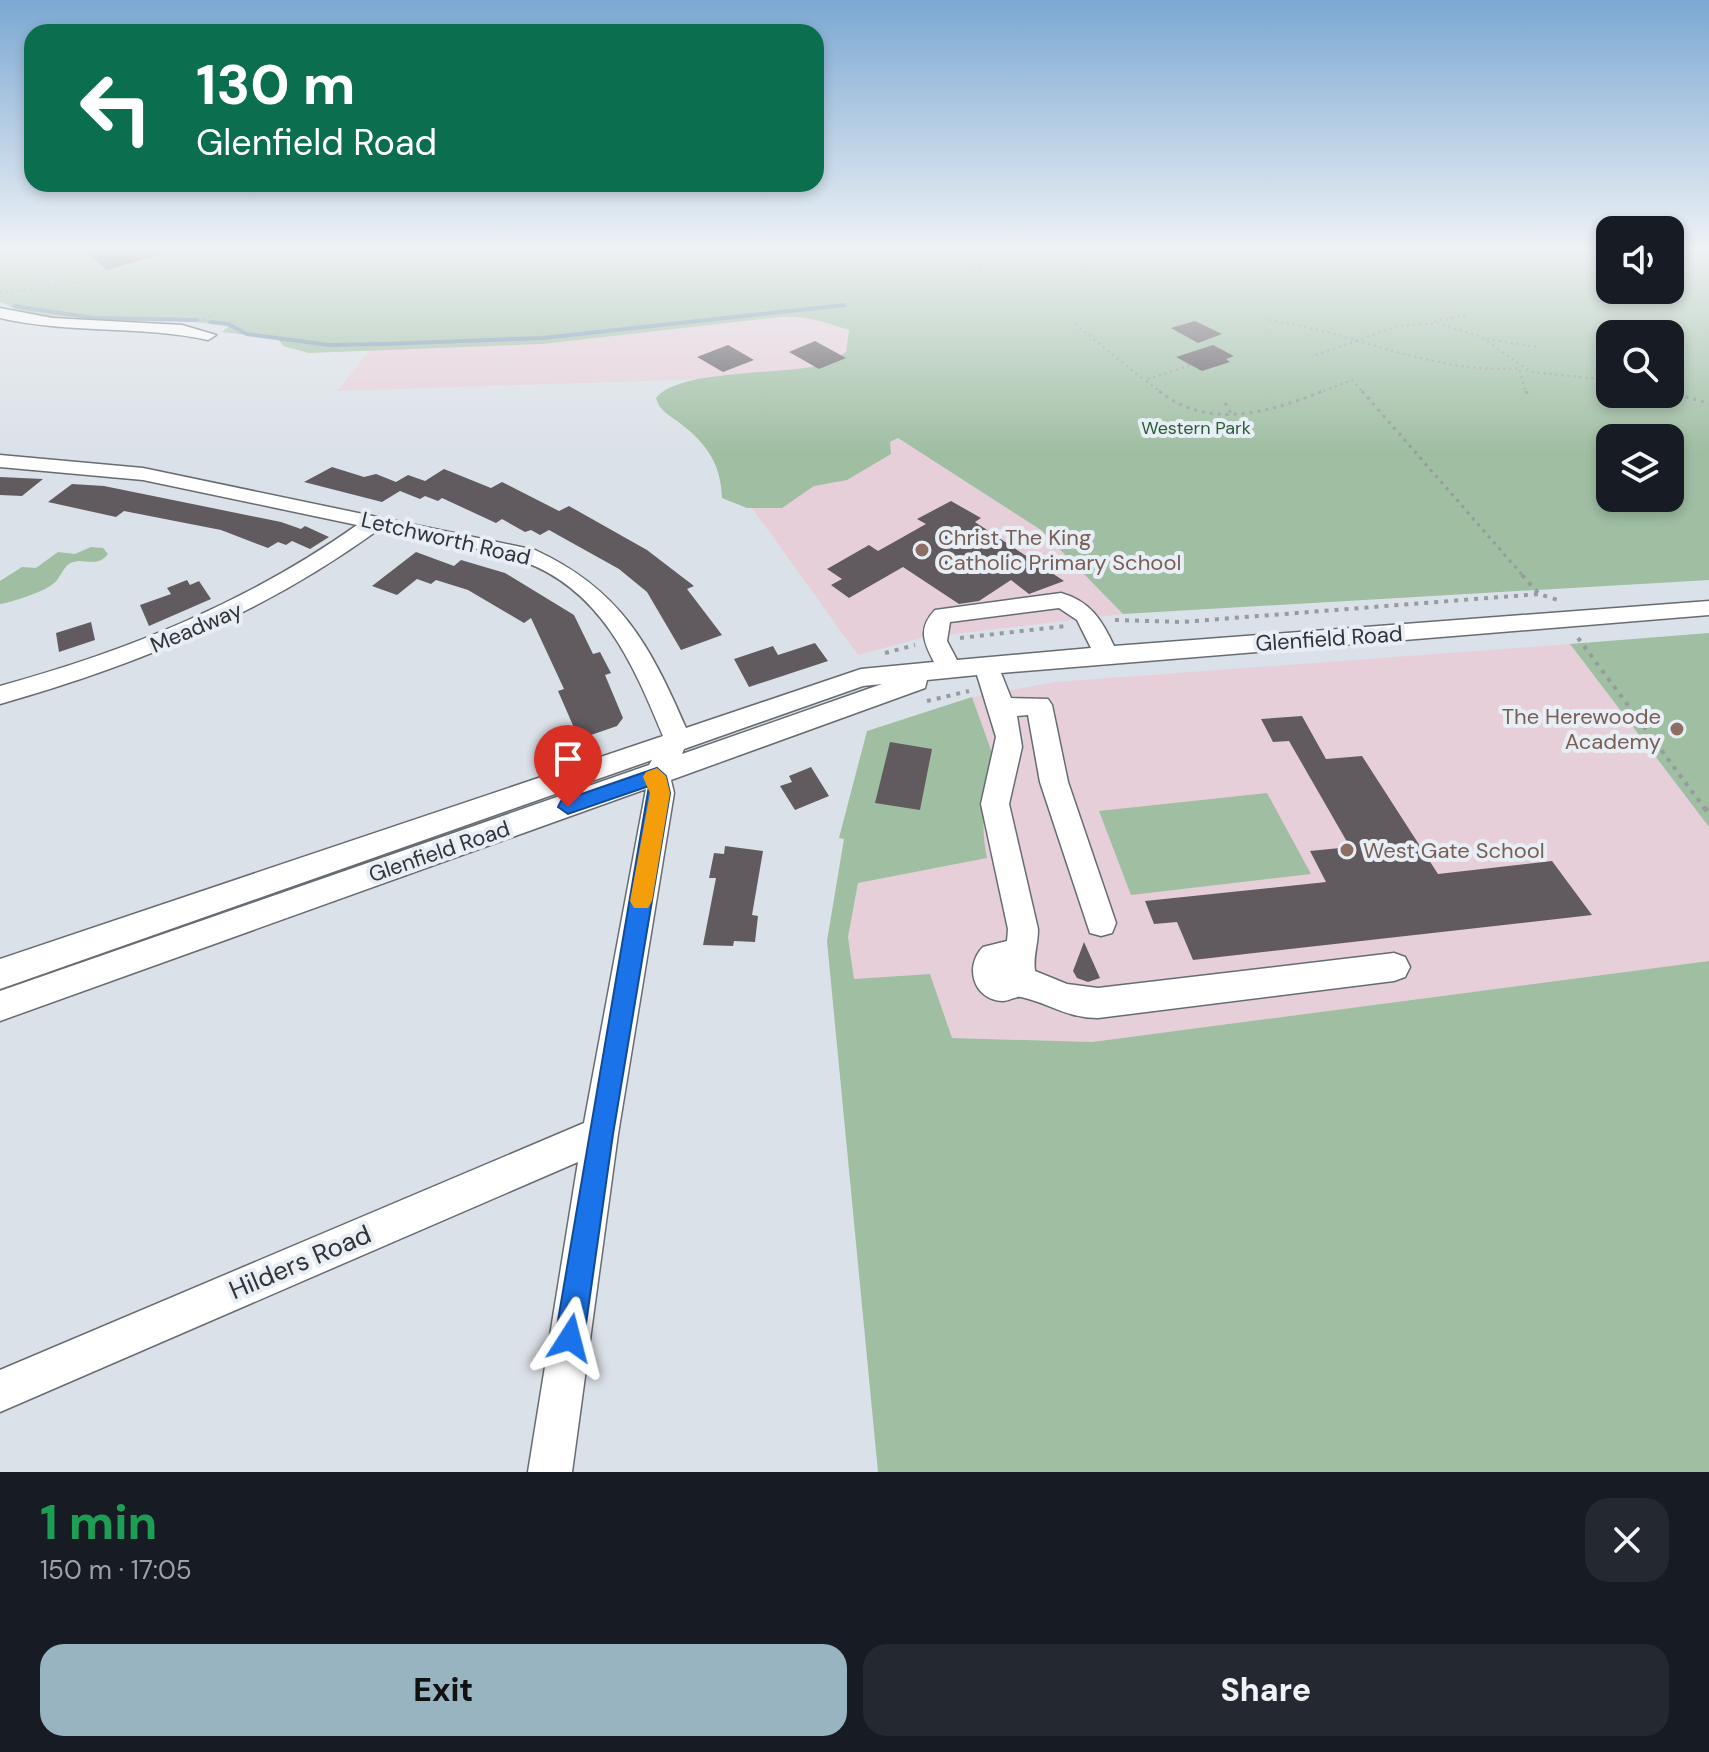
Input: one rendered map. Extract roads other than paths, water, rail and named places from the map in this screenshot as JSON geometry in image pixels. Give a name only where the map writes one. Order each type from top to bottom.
[{"type":"street","points":[[13,316],[54,324],[188,330],[208,335]]},
{"type":"street","name":"Letchworth Road","points":[[0,461],[143,474],[527,555],[586,585],[610,608],[633,641],[677,738]]},
{"type":"street","name":"Meadway","points":[[0,695],[179,638],[228,616],[291,580],[375,522]]},
{"type":"street","points":[[949,669],[935,641],[935,624],[943,615],[1061,600],[1078,605],[1088,615],[1106,655]]},
{"type":"street","name":"Glenfield Road","points":[[0,1006],[154,935],[677,738],[861,678],[949,669],[993,686],[1106,655],[1593,626],[1709,608]]},
{"type":"street","name":"Glenfield Road","points":[[0,974],[154,935],[657,776],[949,669]]},
{"type":"street","points":[[993,686],[1039,705],[1054,782],[1101,923]]},
{"type":"street","points":[[993,686],[1009,746],[996,787],[995,804],[1023,929],[1016,970],[1043,993],[1083,1004],[1098,1003],[1394,967]]},
{"type":"street","points":[[550,1472],[600,1134],[660,793],[657,776],[677,738]]},
{"type":"street","points":[[1009,746],[1049,751]]},
{"type":"street","name":"Hilders Road","points":[[0,1391],[600,1134]]},
{"type":"waterway","points":[[79,316],[197,320]]},
{"type":"waterway","points":[[210,322],[228,324],[247,334],[329,345],[543,338],[746,316]]},
{"type":"place","name":"Christ The King Catholic Primary School","points":[[922,550]]},
{"type":"place","name":"The Herewoode Academy","points":[[1677,729]]},
{"type":"place","name":"West Gate School","points":[[1347,850]]},
{"type":"park label","name":"Western Park","points":[[1196,428]]}]
